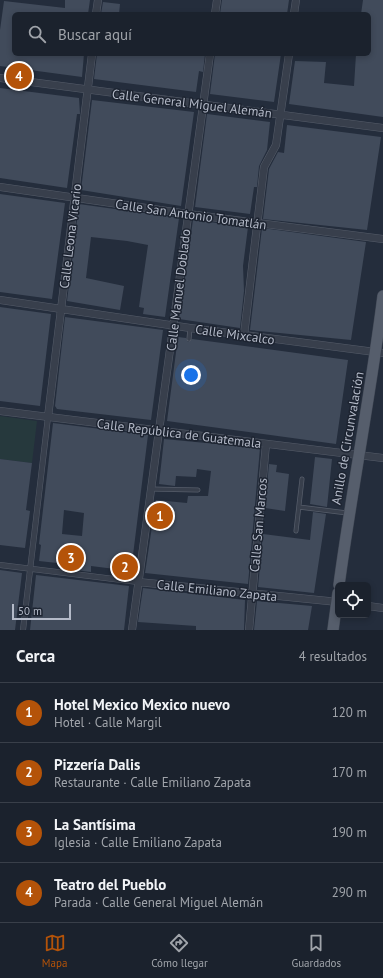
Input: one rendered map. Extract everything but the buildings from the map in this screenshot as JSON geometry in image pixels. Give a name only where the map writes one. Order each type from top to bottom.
[{"type":"main road","name":"Anillo de Circunvalación","points":[[339,582],[358,455],[379,353],[383,296]]},
{"type":"main road","points":[[333,630],[335,618]]},
{"type":"street","points":[[96,12],[98,0]]},
{"type":"street","points":[[215,12],[217,0]]},
{"type":"street","points":[[294,12],[296,0]]},
{"type":"street","name":"Calle Leona Vicario","points":[[48,417],[92,56]]},
{"type":"street","name":"Calle Manuel Doblado","points":[[132,630],[210,56]]},
{"type":"street","points":[[244,335],[264,167],[272,148],[276,145],[289,56]]},
{"type":"street","name":"Calle General Miguel Alemán","points":[[0,78],[383,128]]},
{"type":"street","name":"Calle San Antonio Tomatlán","points":[[0,187],[188,214],[383,239]]},
{"type":"street","name":"Calle Mixcalco","points":[[0,300],[174,326],[379,353]]},
{"type":"street","name":"Calle República de Guatemala","points":[[0,411],[159,432],[383,458]]},
{"type":"street","points":[[23,630],[48,417]]},
{"type":"street","name":"Calle San Marcos","points":[[249,630],[266,444]]},
{"type":"street","name":"Calle Emiliano Zapata","points":[[0,565],[138,582],[252,593],[335,599]]},
{"type":"street","points":[[371,606],[383,608]]},
{"type":"lane","points":[[189,339],[190,328]]},
{"type":"lane","points":[[296,531],[302,479]]},
{"type":"lane","points":[[150,489],[198,490]]},
{"type":"lane","points":[[299,507],[349,513]]},
{"type":"green space","points":[[0,416],[37,421],[32,463],[0,459]]},
{"type":"place","name":"Teatro del Pueblo","points":[[19,76]]},
{"type":"place","name":"Hotel Mexico Mexico nuevo","points":[[160,516]]},
{"type":"place","name":"La Santísima","points":[[71,558]]},
{"type":"place","name":"Pizzería Dalis","points":[[125,567]]}]
